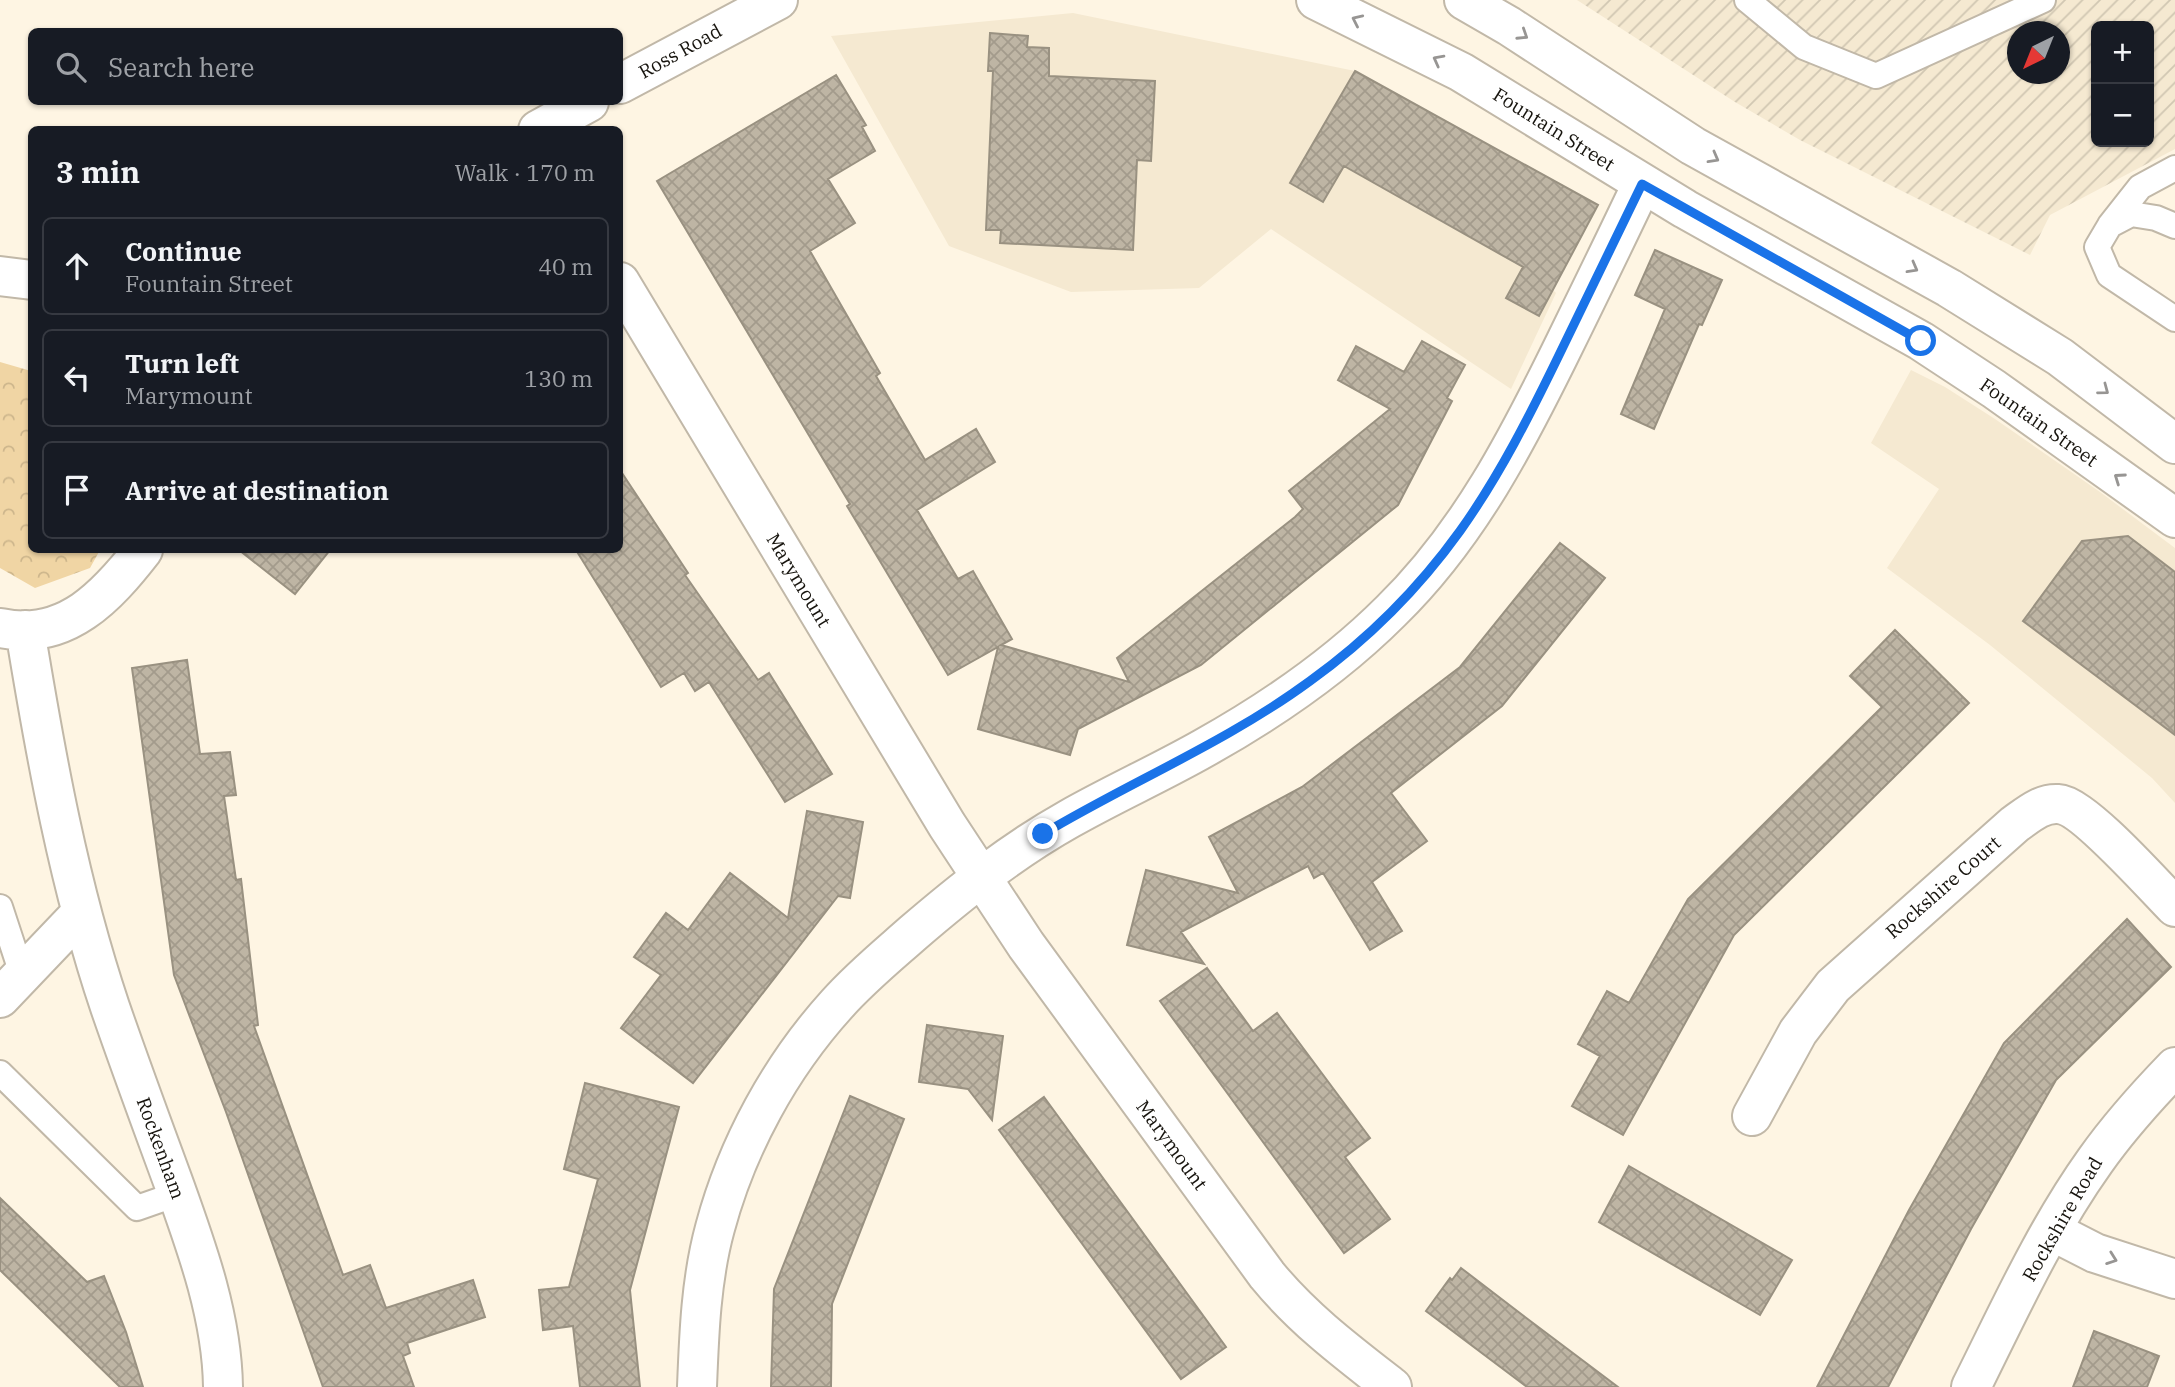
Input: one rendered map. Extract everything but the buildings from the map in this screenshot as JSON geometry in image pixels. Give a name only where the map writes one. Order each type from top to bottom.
[{"type":"street","name":"Ross Road","points":[[623,82],[778,0]]},
{"type":"street","name":"Fountain Street","points":[[1316,0],[1461,72],[1642,184],[1921,341],[2004,396],[2175,518]]},
{"type":"street","points":[[1464,0],[1509,26],[1693,146],[1949,288],[2060,357],[2175,444]]},
{"type":"street","points":[[545,126],[584,105]]},
{"type":"street","points":[[697,1387],[702,1300],[714,1229],[734,1170],[772,1093],[795,1055],[838,1003],[886,956],[981,877],[1069,818],[1202,750],[1275,706],[1339,659],[1394,609],[1458,533],[1500,468],[1528,418],[1642,184]]},
{"type":"street","points":[[0,276],[28,280]]},
{"type":"street","name":"Marymount","points":[[623,287],[910,766],[1034,955],[1267,1275],[1314,1326],[1392,1387]]},
{"type":"street","name":"Rockenham","points":[[142,553],[110,591],[94,605],[67,621],[13,629],[43,740],[81,913],[111,1009],[211,1299],[219,1336],[223,1387]]},
{"type":"street","name":"Rockshire Court","points":[[1752,1116],[1798,1032],[1833,986],[2015,824],[2040,807],[2066,805],[2078,813],[2094,825],[2175,907]]},
{"type":"street","points":[[11,986],[81,913]]},
{"type":"street","name":"Rockshire Road","points":[[1971,1387],[2052,1231],[2093,1163],[2137,1106],[2175,1067]]},
{"type":"street","points":[[2052,1231],[2095,1253],[2175,1279]]},
{"type":"lane","points":[[1747,0],[1804,47],[1876,76],[2043,0]]},
{"type":"lane","points":[[2175,168],[2140,187],[2110,225],[2097,247],[2109,275],[2175,318]]},
{"type":"lane","points":[[2110,225],[2131,214],[2156,218],[2175,226]]},
{"type":"lane","points":[[0,907],[11,986]]},
{"type":"lane","points":[[0,1073],[137,1208],[177,1194]]},
{"type":"shaded area","points":[[1577,0],[2175,0],[2175,149],[2050,215],[2030,255],[1800,140],[1735,102]]},
{"type":"shaded area","points":[[1073,13],[1355,71],[1564,187],[1593,214],[1553,290],[1556,293],[1511,389],[1271,229],[1199,288],[1071,292],[949,246],[831,36]]},
{"type":"shaded area","points":[[1911,370],[1945,387],[1995,419],[2175,548],[2175,803],[2152,778],[1990,645],[1887,568],[1939,489],[1871,443]]},
{"type":"green space","points":[[0,362],[28,370],[28,553],[98,553],[90,568],[35,588],[0,568]]},
{"type":"route","points":[[1043,834],[1202,750],[1275,706],[1339,659],[1394,609],[1458,533],[1500,468],[1528,418],[1642,184],[1921,341]]}]
